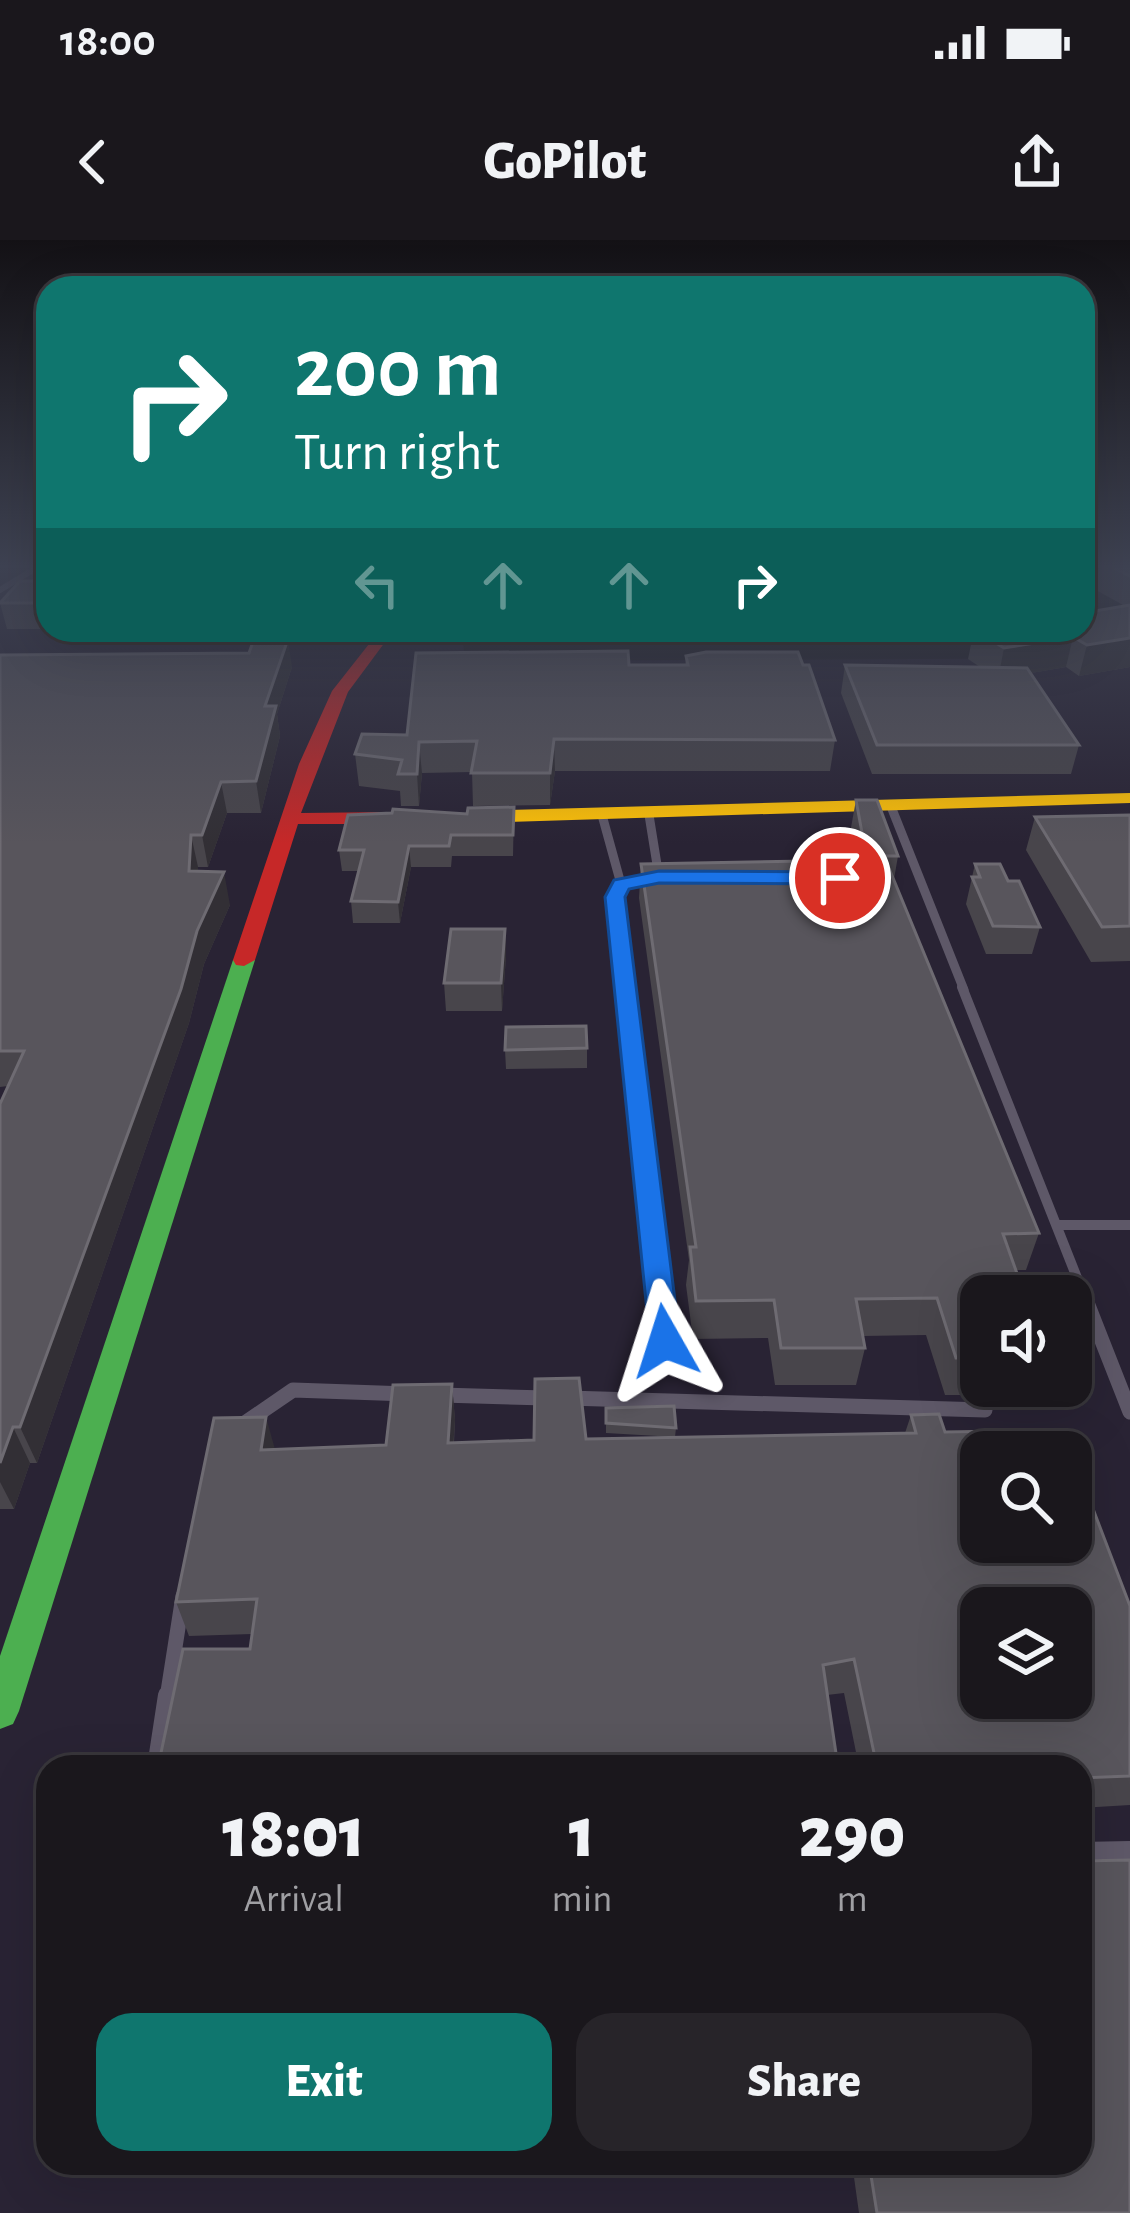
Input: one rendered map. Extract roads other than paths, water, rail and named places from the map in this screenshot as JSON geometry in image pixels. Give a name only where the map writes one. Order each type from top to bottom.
[{"type":"street","points":[[0,1711],[308,764],[340,692],[364,660]]},
{"type":"street","points":[[292,819],[649,815],[1130,798]]},
{"type":"lane","points":[[892,808],[1130,1412]]},
{"type":"lane","points":[[602,815],[621,884],[615,897],[665,1341]]},
{"type":"lane","points":[[649,815],[659,877]]},
{"type":"lane","points":[[621,884],[682,878]]},
{"type":"lane","points":[[1060,1225],[1130,1225]]},
{"type":"lane","points":[[236,1429],[293,1390],[985,1410]]},
{"type":"lane","points":[[158,1755],[185,1580]]},
{"type":"lane","points":[[1092,1851],[1130,1850]]}]
